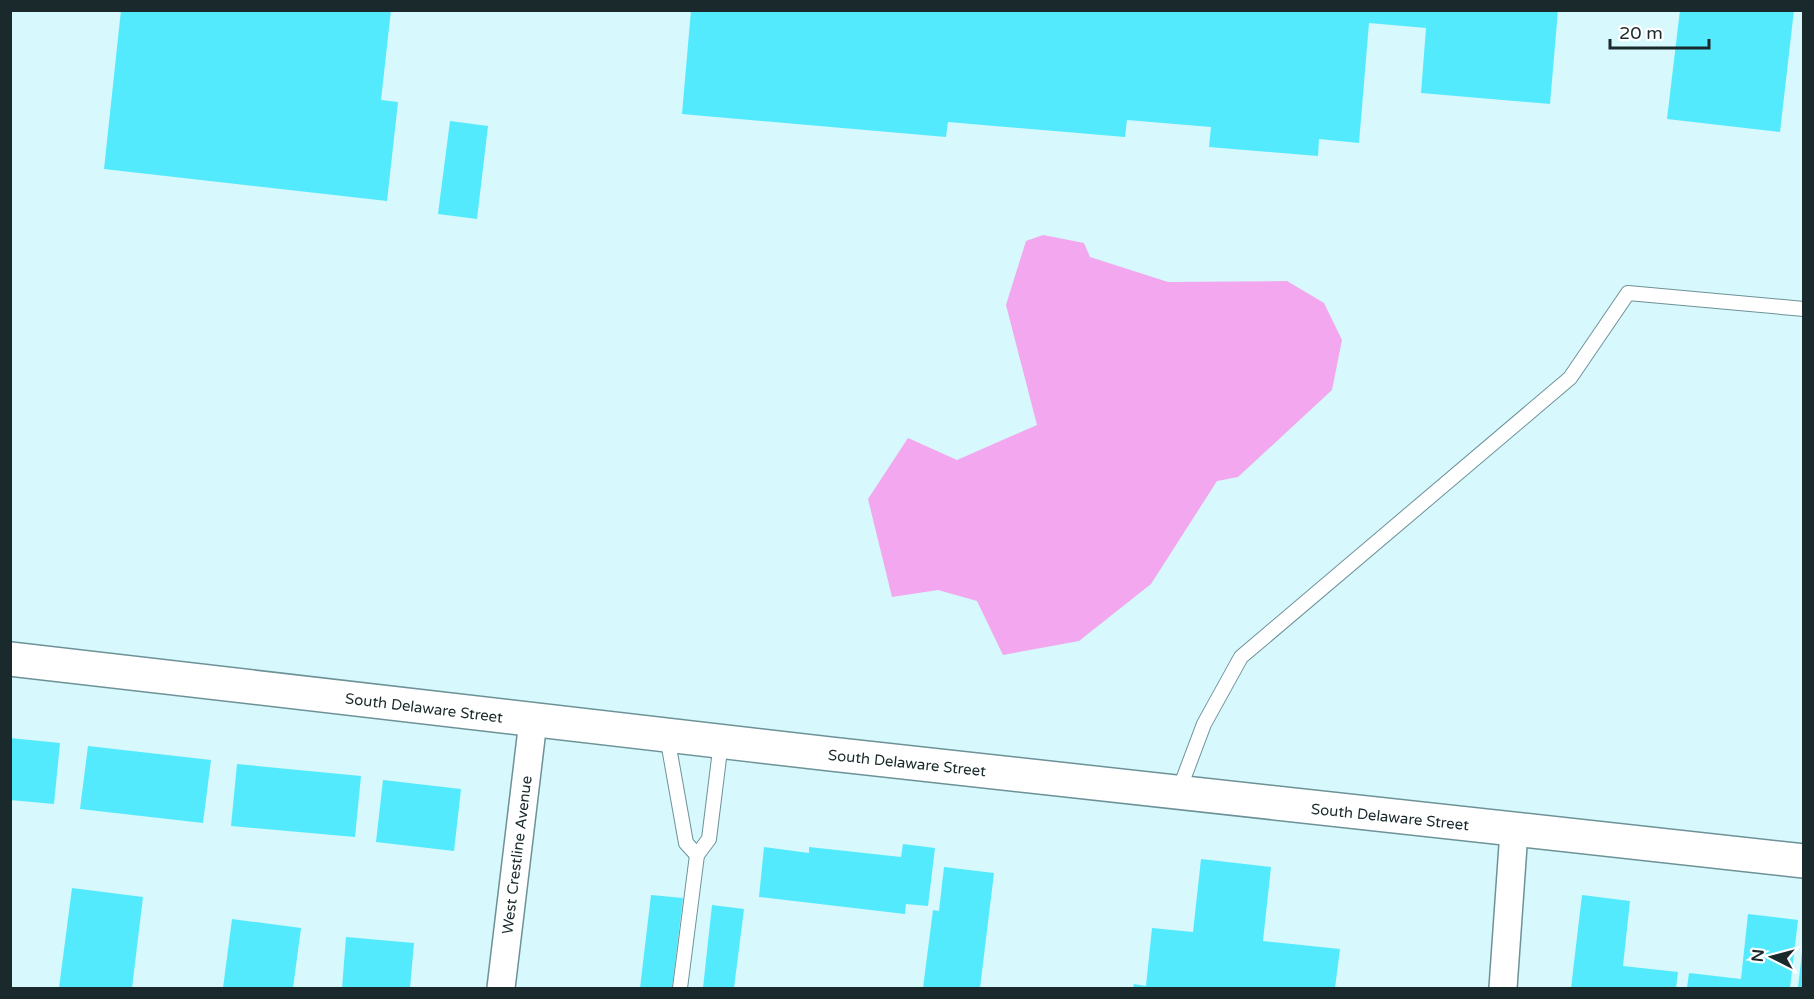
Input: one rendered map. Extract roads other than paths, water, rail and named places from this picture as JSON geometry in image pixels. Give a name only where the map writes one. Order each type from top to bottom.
[{"type":"street","name":"South Delaware Street","points":[[10,659],[533,721],[1514,831],[1803,861]]},
{"type":"street","name":"West Crestline Avenue","points":[[501,988],[533,721]]},
{"type":"street","points":[[1503,988],[1514,831]]},
{"type":"lane","points":[[1178,793],[1204,724],[1241,657],[1570,378],[1628,293],[1803,309]]},
{"type":"lane","points":[[667,736],[686,843],[697,855]]},
{"type":"lane","points":[[681,988],[697,855],[709,839],[721,742]]}]
